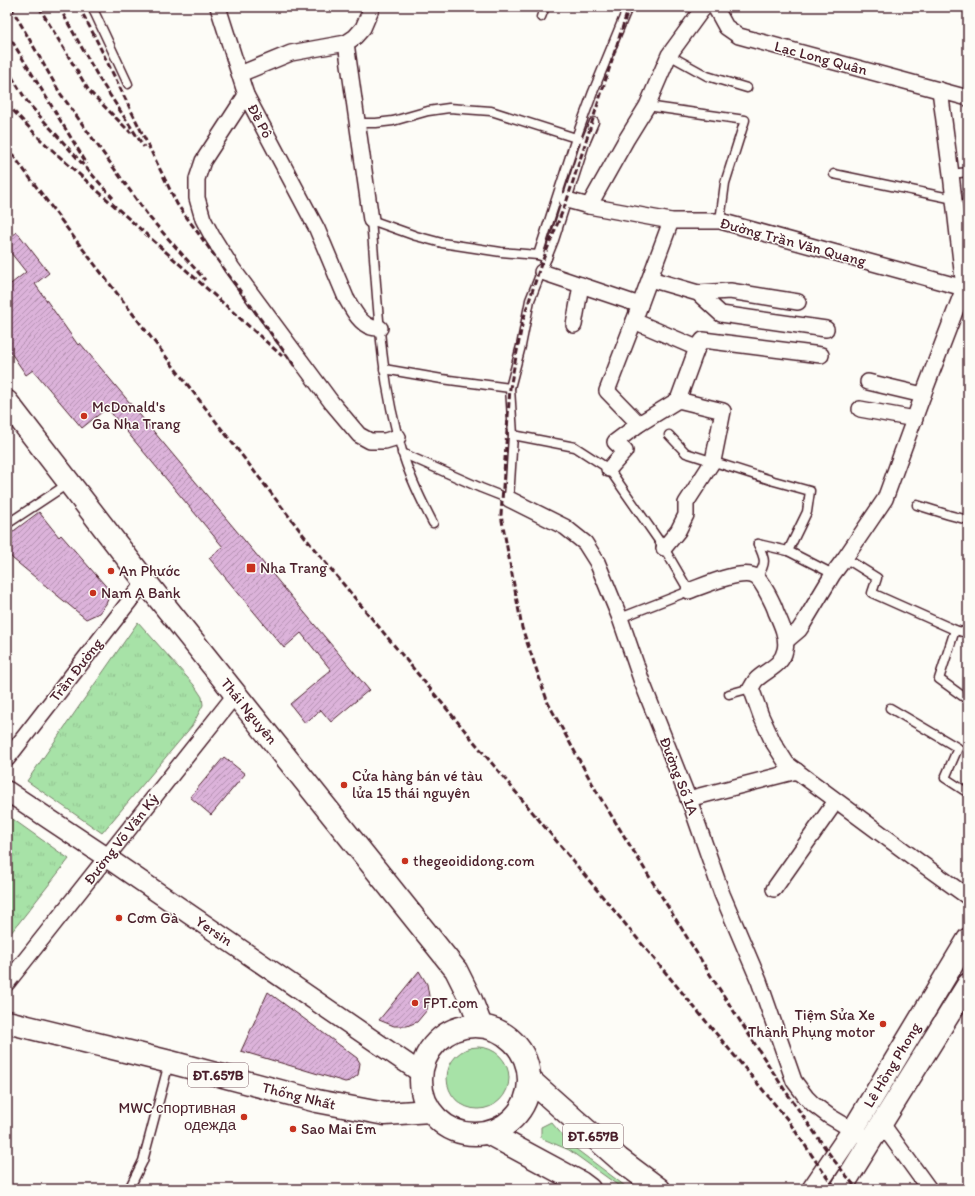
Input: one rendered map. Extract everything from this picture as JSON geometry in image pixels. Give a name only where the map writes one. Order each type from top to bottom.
[{"type":"main road","name":"Thái Nguyên","points":[[7,402],[145,581],[456,970],[471,1000],[481,1026]]},
{"type":"main road","name":"Lê Hồng Phong","points":[[813,1189],[852,1130],[968,939]]},
{"type":"main road","name":"Lê Hồng Phong","points":[[841,1189],[968,984]]},
{"type":"main road","name":"Thống Nhất","points":[[7,1022],[170,1062],[317,1101],[385,1114],[430,1111]]},
{"type":"main road","points":[[469,1026],[481,1026],[498,1031],[513,1041],[520,1049],[529,1069],[529,1091],[526,1102],[520,1111],[511,1121],[501,1128],[488,1133],[462,1133],[450,1128],[430,1111],[424,1099],[421,1086],[421,1073],[424,1060],[438,1041],[447,1034],[458,1029],[469,1026]]},
{"type":"main road","name":"ĐT.657B","points":[[530,1080],[619,1159],[659,1189]]},
{"type":"main road","points":[[488,1133],[589,1189]]},
{"type":"street","name":"Đề Pô","points":[[218,7],[246,94],[317,229],[346,298],[362,321],[371,328],[380,328]]},
{"type":"street","points":[[240,74],[291,53],[346,43],[355,37],[363,28],[372,7]]},
{"type":"street","points":[[588,206],[647,106],[669,55],[704,7]]},
{"type":"street","name":"Lạc Long Quân","points":[[715,7],[726,27],[739,36],[968,98]]},
{"type":"street","points":[[346,43],[372,220]]},
{"type":"street","points":[[786,641],[798,630],[833,574],[885,499],[923,395],[967,289],[940,90]]},
{"type":"street","points":[[246,94],[203,161],[197,179],[197,198],[203,219],[232,268],[332,403],[359,435],[370,442],[385,441],[398,437]]},
{"type":"street","name":"Đường Trần Văn Quang","points":[[567,200],[588,206],[671,221],[720,221],[967,289]]},
{"type":"street","points":[[639,424],[607,391],[671,221]]},
{"type":"street","points":[[544,265],[581,285],[640,305]]},
{"type":"street","points":[[650,279],[698,293],[730,291],[798,302]]},
{"type":"street","points":[[574,325],[581,285]]},
{"type":"street","points":[[698,293],[721,314],[826,329]]},
{"type":"street","points":[[634,321],[697,348]]},
{"type":"street","points":[[609,469],[625,451],[615,442],[639,424],[678,400],[697,348],[703,340],[821,355]]},
{"type":"street","points":[[868,382],[923,395]]},
{"type":"street","points":[[664,548],[680,526],[686,515],[686,503],[713,461],[723,411],[678,400]]},
{"type":"street","points":[[860,409],[915,419]]},
{"type":"street","name":"Đường Số 1A","points":[[509,499],[565,527],[585,543],[597,562],[620,618],[629,647],[688,799],[722,894],[764,995],[794,1081],[799,1089],[813,1104],[870,1142]]},
{"type":"street","points":[[689,591],[735,575],[748,575],[756,577],[774,605],[786,641],[785,650],[776,666],[756,680],[751,688],[761,716],[773,742],[787,764],[968,897]]},
{"type":"street","name":"Trần Đường","points":[[7,759],[145,581]]},
{"type":"street","name":"Đường Võ Văn Ký","points":[[7,983],[236,695]]},
{"type":"street","points":[[688,799],[798,772]]},
{"type":"street","name":"Yersin","points":[[7,791],[421,1073]]},
{"type":"street","points":[[774,888],[836,801]]},
{"type":"street","points":[[882,1124],[929,1189]]},
{"type":"lane","points":[[92,7],[128,84]]},
{"type":"lane","points":[[541,17],[545,7]]},
{"type":"lane","points":[[544,265],[538,255],[576,138],[628,7]]},
{"type":"lane","points":[[669,55],[707,76],[747,88]]},
{"type":"lane","points":[[647,106],[745,120],[725,183],[720,221]]},
{"type":"lane","points":[[358,123],[393,121],[428,111],[449,108],[491,111],[576,138],[585,143]]},
{"type":"lane","points":[[402,453],[509,499],[513,435],[510,388],[521,346],[530,300],[567,200],[585,143],[594,122]]},
{"type":"lane","points":[[951,174],[968,172]]},
{"type":"lane","points":[[834,174],[954,198]]},
{"type":"lane","points":[[433,523],[414,484],[402,453],[384,369],[372,220],[416,236],[442,242],[501,252],[538,255]]},
{"type":"lane","points":[[384,369],[442,379],[510,388]]},
{"type":"lane","points":[[513,435],[574,446],[609,469],[664,548],[689,591],[620,618]]},
{"type":"lane","points":[[669,436],[686,453],[810,491],[807,512],[788,551]]},
{"type":"lane","points":[[7,524],[69,483]]},
{"type":"lane","points":[[917,505],[968,520]]},
{"type":"lane","points":[[756,577],[763,569],[764,560],[758,544],[788,551],[833,574]]},
{"type":"lane","points":[[845,558],[878,578],[872,593],[955,630],[966,633],[968,626]]},
{"type":"lane","points":[[955,630],[939,679],[968,700]]},
{"type":"lane","points":[[729,694],[751,688]]},
{"type":"lane","points":[[890,708],[958,748],[945,778],[968,793]]},
{"type":"lane","points":[[129,1189],[143,1161],[170,1062]]},
{"type":"green space","points":[[138,622],[194,685],[202,697],[203,705],[192,726],[102,833],[27,781]]},
{"type":"green space","points":[[7,815],[69,859],[7,938]]},
{"type":"green space","points":[[478,1047],[495,1052],[500,1056],[504,1061],[509,1078],[504,1095],[500,1100],[495,1104],[478,1109],[461,1104],[456,1100],[452,1095],[447,1078],[452,1061],[456,1056],[461,1052]]},
{"type":"green space","points":[[551,1122],[572,1146],[629,1189],[623,1189],[569,1150],[541,1138],[541,1127]]},
{"type":"building","points":[[17,232],[49,273],[35,284],[78,345],[80,343],[369,690],[331,722],[321,710],[305,723],[290,704],[331,670],[301,633],[284,648],[209,558],[223,547],[107,408],[82,428],[33,370],[26,375],[7,347],[7,287],[26,272],[7,248],[7,240]]},
{"type":"building","points":[[39,512],[59,537],[61,535],[111,592],[106,604],[99,613],[86,619],[13,559],[7,552],[7,536]]},
{"type":"building","points":[[224,757],[245,774],[211,815],[190,797]]},
{"type":"building","points":[[419,971],[427,984],[429,996],[427,1010],[417,1022],[407,1026],[394,1026],[379,1020]]},
{"type":"building","points":[[268,992],[357,1058],[360,1063],[358,1075],[350,1081],[345,1082],[241,1051]]},
{"type":"railway","points":[[11,7],[60,93],[149,217],[205,280]]},
{"type":"railway","points":[[39,7],[89,91],[131,133]]},
{"type":"railway","points":[[59,7],[100,80],[144,147]]},
{"type":"railway","points":[[79,7],[177,204],[296,368]]},
{"type":"railway","points":[[629,7],[567,200],[540,267],[523,320],[510,388],[501,515],[522,628],[548,703],[598,794],[711,976],[784,1089],[833,1159],[857,1189]]},
{"type":"railway","points":[[7,33],[87,164]]},
{"type":"railway","points":[[7,69],[28,103],[113,198]]},
{"type":"railway","points":[[7,104],[41,140],[282,356]]},
{"type":"railway","points":[[7,147],[72,235],[315,550],[787,1119],[824,1173],[837,1189]]},
{"type":"place","name":"McDonald's Ga Nha Trang","points":[[84,416]]},
{"type":"place","name":"Nha Trang","points":[[251,568]]},
{"type":"place","name":"An Phước","points":[[111,571]]},
{"type":"place","name":"Nam A Bank","points":[[93,593]]},
{"type":"place","name":"Cửa hàng bán vé tàu lửa 15 thái nguyên","points":[[344,785]]},
{"type":"place","name":"thegeoididong.com","points":[[405,861]]},
{"type":"place","name":"Cơm Gà","points":[[119,918]]},
{"type":"place","name":"FPT.com","points":[[415,1003]]},
{"type":"place","name":"Tiệm Sửa Xe Thành Phụng motor","points":[[883,1024]]},
{"type":"place","name":"MWC спортивная одежда","points":[[244,1117]]},
{"type":"place","name":"Sao Mai Em","points":[[293,1129]]}]
